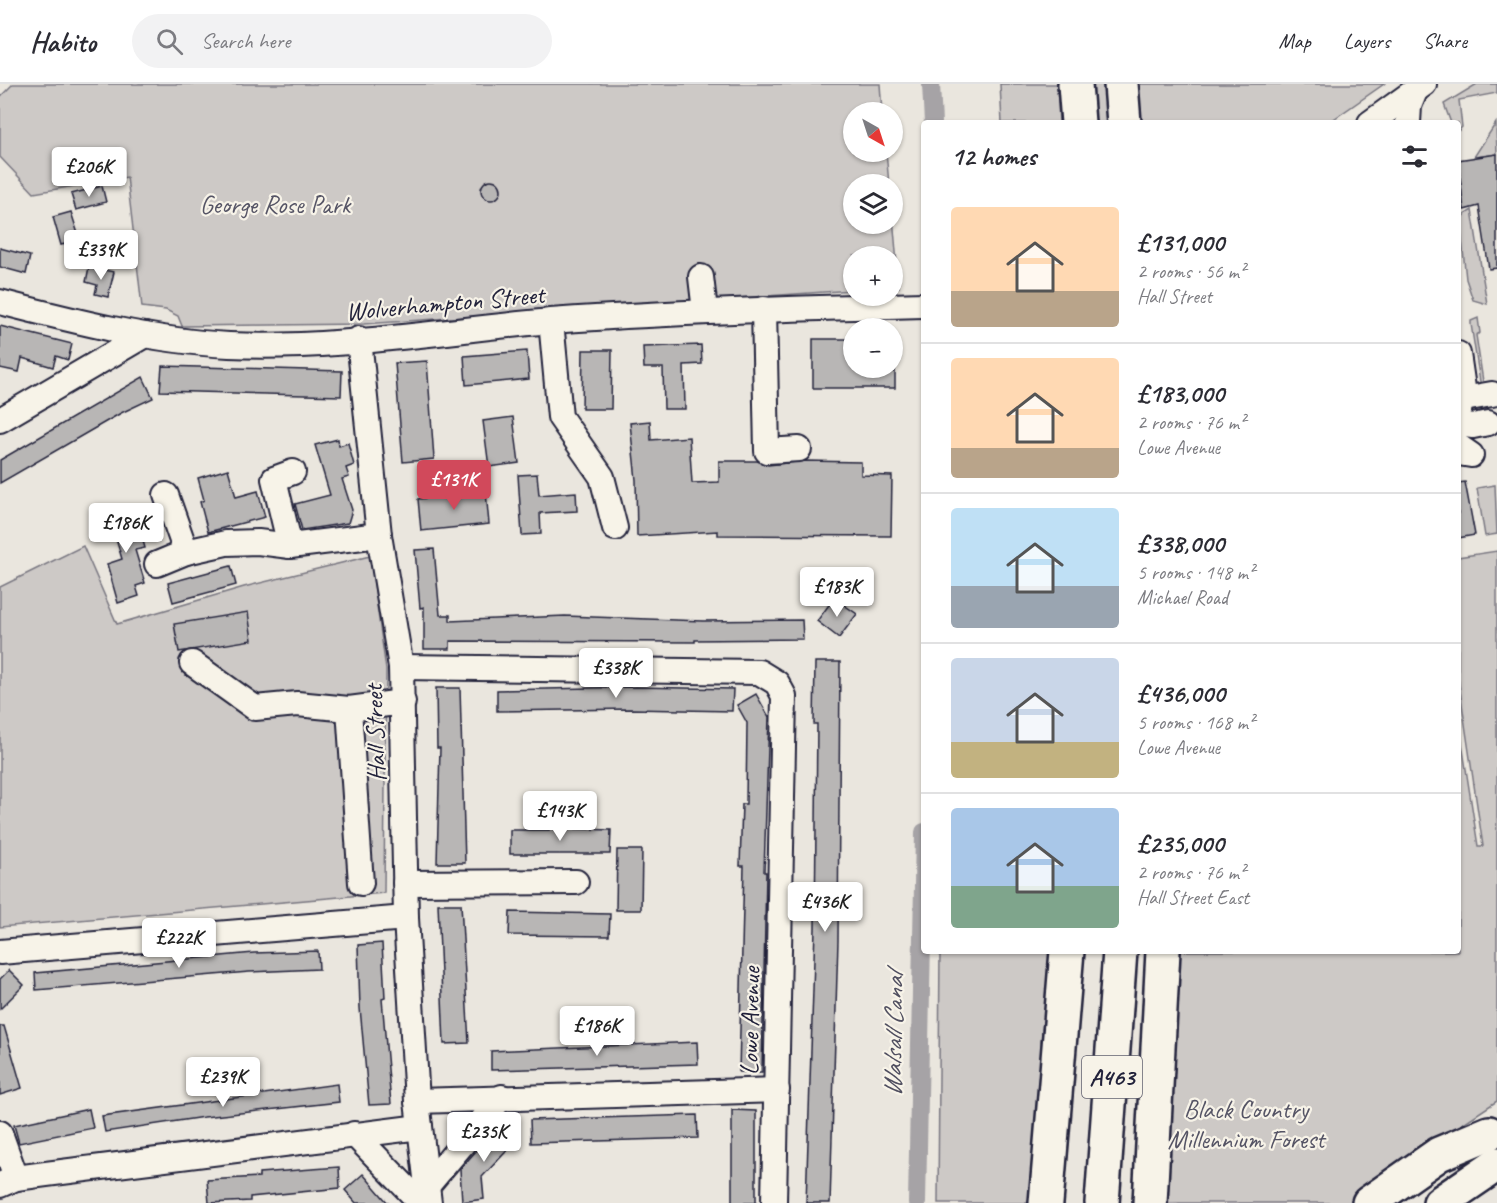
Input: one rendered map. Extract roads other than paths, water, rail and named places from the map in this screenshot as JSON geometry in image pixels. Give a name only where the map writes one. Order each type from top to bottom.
[{"type":"highway","points":[[1075,84],[1078,120]]},
{"type":"highway","points":[[1121,84],[1124,120]]},
{"type":"highway","points":[[1046,1203],[1067,954]]},
{"type":"highway","name":"A463","points":[[1083,1203],[1098,954]]},
{"type":"highway","name":"A463","points":[[1102,1203],[1120,954]]},
{"type":"highway","points":[[1150,1203],[1163,954]]},
{"type":"highway","points":[[1369,1203],[1439,1154],[1494,1142]]},
{"type":"highway","points":[[1398,1203],[1494,1142]]},
{"type":"highway","points":[[1440,1203],[1494,1142]]},
{"type":"highway","points":[[1154,1144],[1158,1203]]},
{"type":"street","points":[[1384,119],[1420,86]]},
{"type":"street","points":[[1408,120],[1409,106],[1420,86]]},
{"type":"street","points":[[701,277],[705,311]]},
{"type":"street","name":"Wolverhampton Street","points":[[0,302],[145,335],[229,345],[296,345],[551,321],[705,311],[921,305]]},
{"type":"street","points":[[764,309],[767,451],[799,449]]},
{"type":"street","points":[[551,321],[560,417],[602,477],[615,528]]},
{"type":"street","points":[[0,420],[145,335]]},
{"type":"street","name":"Hall Street","points":[[359,339],[379,535],[401,667],[404,702],[406,918],[417,1101],[426,1197]]},
{"type":"street","points":[[1461,405],[1492,394]]},
{"type":"street","points":[[1461,424],[1473,426],[1488,423]]},
{"type":"street","points":[[1461,448],[1471,455],[1461,453]]},
{"type":"street","points":[[290,546],[274,479],[293,472]]},
{"type":"street","points":[[166,495],[186,552]]},
{"type":"street","points":[[157,564],[186,552],[226,543],[258,542],[290,546],[379,535]]},
{"type":"street","points":[[192,663],[255,708],[297,704],[349,709],[404,702]]},
{"type":"street","name":"Lowe Avenue","points":[[401,667],[759,672],[777,684],[784,696],[774,1203]]},
{"type":"street","points":[[349,709],[361,883]]},
{"type":"street","points":[[405,883],[576,882]]},
{"type":"street","points":[[0,952],[406,918]]},
{"type":"street","points":[[417,1101],[777,1090]]},
{"type":"street","points":[[354,1134],[426,1197],[502,1097]]},
{"type":"street","points":[[0,1133],[8,1181],[420,1127]]},
{"type":"waterway","name":"Walsall Canal","points":[[931,84],[933,120]]},
{"type":"waterway","name":"Walsall Canal","points":[[917,1203],[922,954]]},
{"type":"park label","name":"George Rose Park","points":[[275,204]]},
{"type":"park label","name":"Black Country Millennium Forest","points":[[1246,1124]]}]
